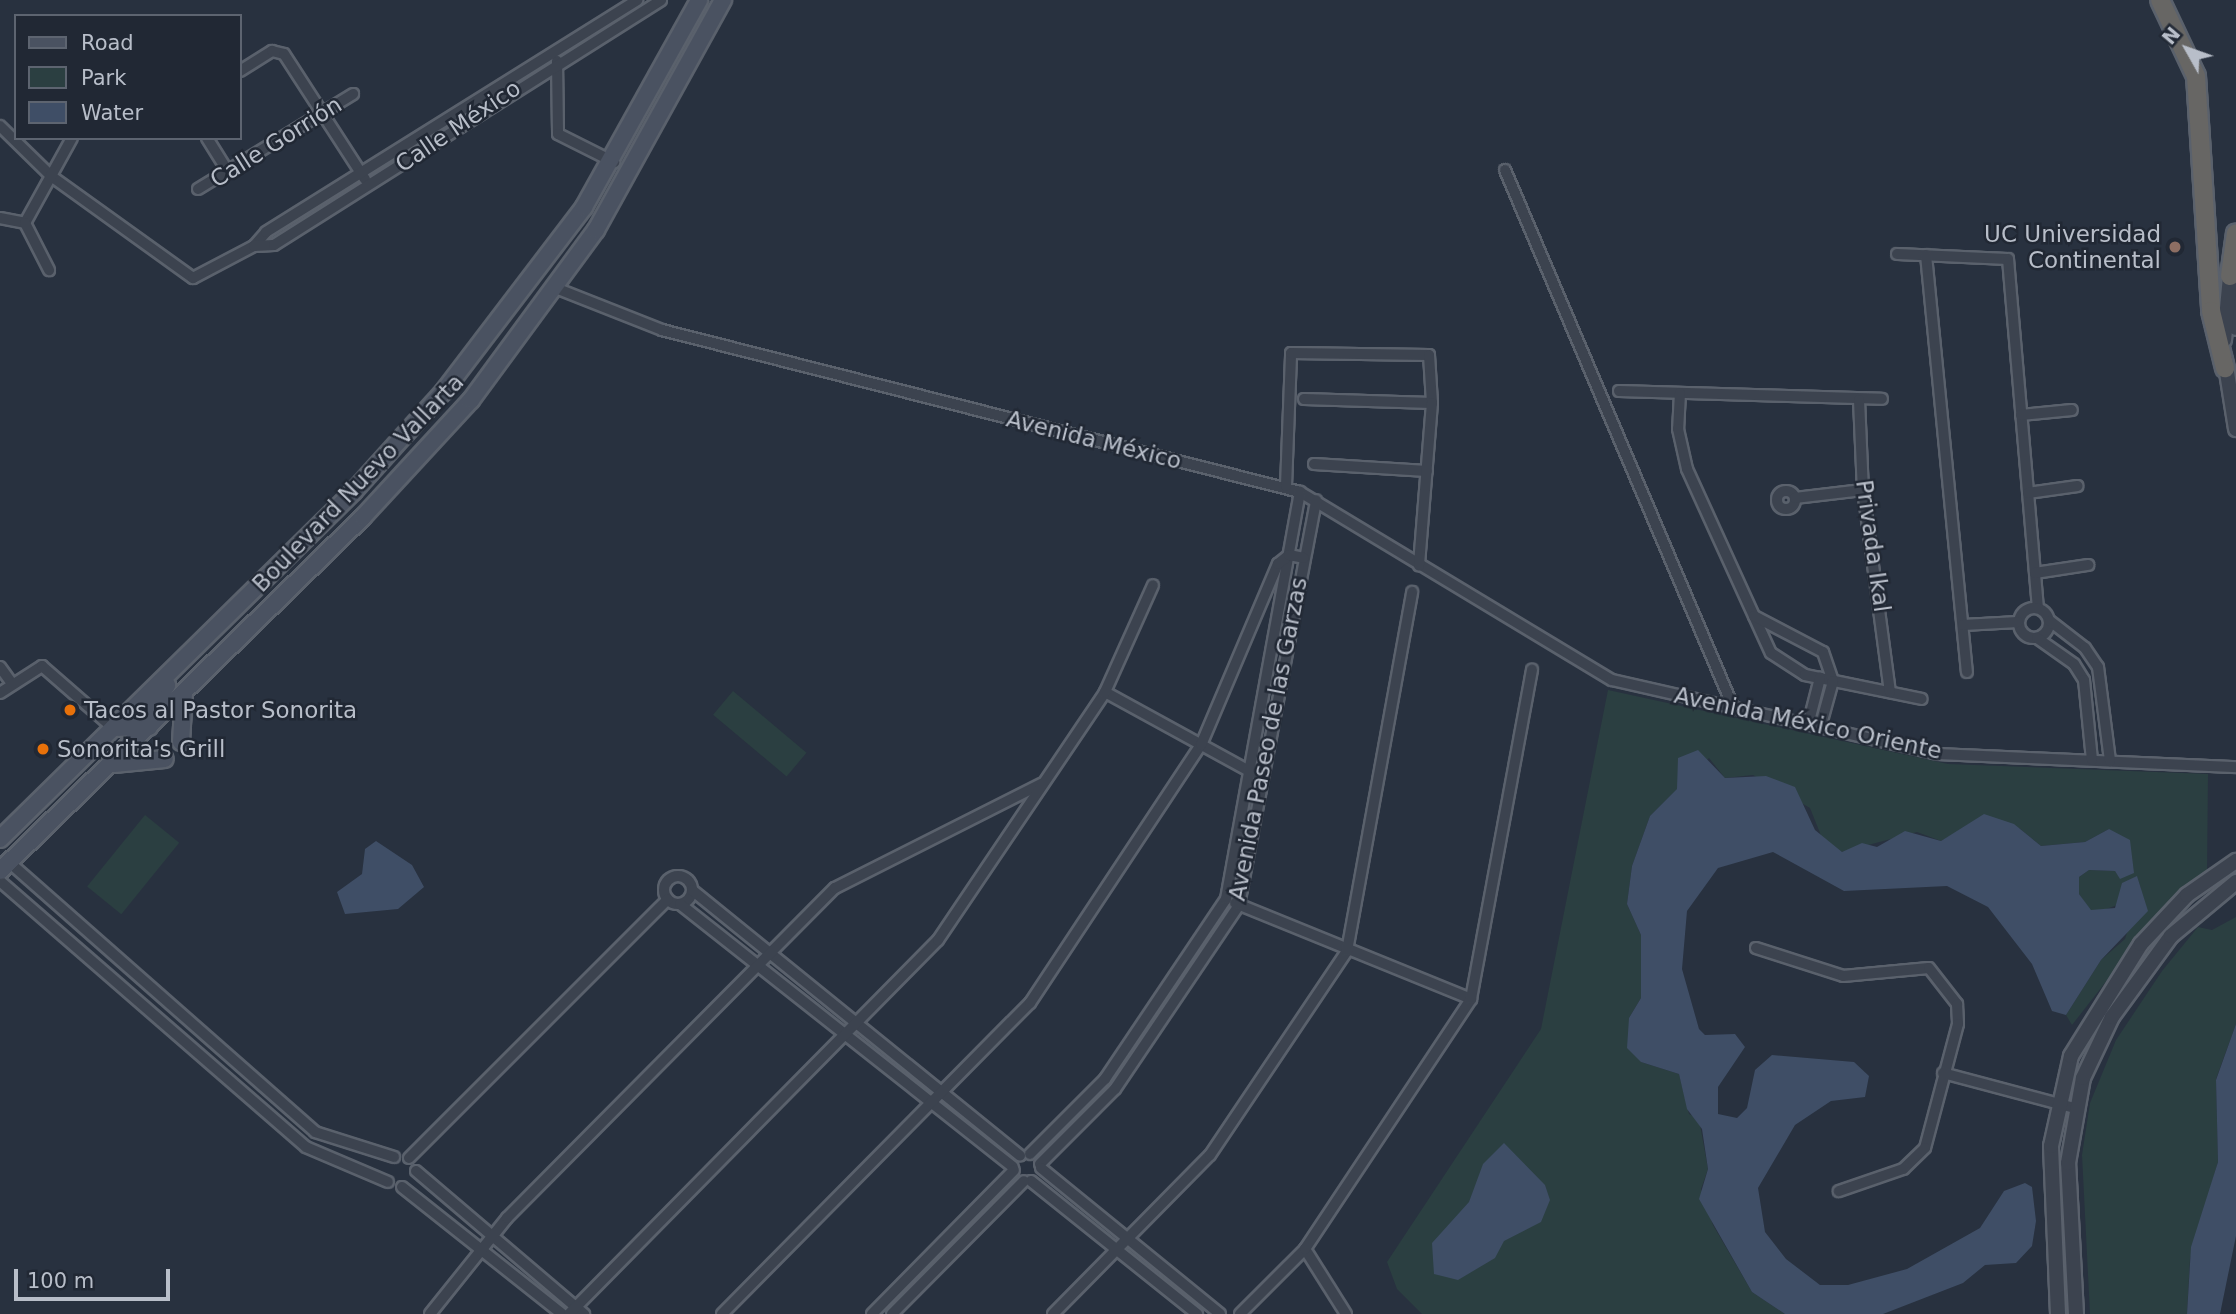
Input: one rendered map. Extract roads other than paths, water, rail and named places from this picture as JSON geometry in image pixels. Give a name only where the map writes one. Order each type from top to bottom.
[{"type":"highway","points":[[2160,0],[2196,76],[2211,311],[2225,368]]},
{"type":"highway","points":[[2230,276],[2236,233]]},
{"type":"main road","name":"Boulevard Nuevo Vallarta","points":[[0,839],[118,727],[444,391],[534,279],[614,162],[699,0]]},
{"type":"main road","name":"Boulevard Nuevo Vallarta","points":[[5,867],[112,765],[430,447],[558,289],[650,142],[723,0]]},
{"type":"main road","points":[[118,727],[149,727],[151,709],[186,657]]},
{"type":"main road","points":[[181,741],[184,693]]},
{"type":"main road","points":[[118,727],[133,744]]},
{"type":"main road","points":[[112,765],[165,759]]},
{"type":"street","name":"Calle México","points":[[51,176],[193,278],[254,246],[361,174],[637,0]]},
{"type":"street","name":"Calle México","points":[[254,246],[274,245],[557,61],[661,0]]},
{"type":"street","points":[[242,70],[278,50],[368,186]]},
{"type":"street","points":[[557,61],[558,134],[614,162]]},
{"type":"street","name":"Calle Gorrión","points":[[198,189],[353,94]]},
{"type":"street","points":[[0,126],[14,140]]},
{"type":"street","points":[[14,140],[51,176]]},
{"type":"street","points":[[24,223],[71,140]]},
{"type":"street","points":[[208,140],[227,170]]},
{"type":"street","points":[[1505,170],[1734,709]]},
{"type":"street","points":[[0,218],[24,223]]},
{"type":"street","points":[[24,223],[49,270]]},
{"type":"street","points":[[1897,254],[2008,259],[2038,608],[2098,667],[2110,761]]},
{"type":"street","points":[[1926,255],[1967,672]]},
{"type":"street","points":[[2230,276],[2222,317],[2225,368],[2236,429]]},
{"type":"street","points":[[2230,276],[2236,328]]},
{"type":"street","name":"Avenida México","points":[[558,289],[662,330],[1286,486],[1316,500],[1593,672]]},
{"type":"street","points":[[1286,486],[1290,353],[1423,352],[1432,361],[1432,404],[1419,565]]},
{"type":"street","points":[[1619,391],[1882,399]]},
{"type":"street","points":[[1680,393],[1681,451],[1770,653],[1790,669],[1833,681],[1922,699]]},
{"type":"street","points":[[1304,398],[1432,404]]},
{"type":"street","name":"Privada Ikal","points":[[1859,400],[1863,490],[1890,692]]},
{"type":"street","points":[[2021,415],[2072,410]]},
{"type":"street","points":[[1314,464],[1427,471]]},
{"type":"street","points":[[2028,493],[2078,486]]},
{"type":"street","points":[[1795,498],[1863,490]]},
{"type":"street","name":"Avenida Paseo de las Garzas","points":[[1014,1169],[1025,1155],[1105,1079],[1226,899],[1300,492]]},
{"type":"street","name":"Avenida Paseo de las Garzas","points":[[1027,1181],[1115,1089],[1239,905],[1261,777],[1316,500]]},
{"type":"street","points":[[722,1314],[1030,1003],[1201,745],[1266,593],[1289,555],[1304,558]]},
{"type":"street","points":[[2035,573],[2088,565]]},
{"type":"street","points":[[408,1158],[416,1171],[576,1312],[937,940],[1105,692],[1153,585]]},
{"type":"street","points":[[1053,1314],[1210,1155],[1347,951],[1412,592]]},
{"type":"street","points":[[1266,593],[1281,596]]},
{"type":"street","points":[[2038,608],[2021,614],[2018,622],[2021,631],[2037,638],[2084,680],[2092,760]]},
{"type":"street","points":[[1754,616],[1814,643],[1833,681],[1820,728]]},
{"type":"street","points":[[2037,638],[2050,621]]},
{"type":"street","points":[[1963,625],[2018,622]]},
{"type":"street","points":[[0,667],[11,682]]},
{"type":"street","points":[[0,693],[32,668],[51,670],[118,727]]},
{"type":"street","points":[[1240,1314],[1304,1249],[1471,999],[1532,670]]},
{"type":"street","name":"Avenida México Oriente","points":[[1593,672],[1734,709],[1937,754],[2236,767]]},
{"type":"street","points":[[1808,725],[1820,678]]},
{"type":"street","points":[[1105,692],[1261,777]]},
{"type":"street","points":[[430,1314],[490,1237],[835,888],[1044,783]]},
{"type":"street","points":[[2058,1314],[2049,1181],[2056,1104],[2099,1004],[2166,914],[2210,877],[2236,861]]},
{"type":"street","points":[[5,867],[44,894],[315,1132],[394,1157],[408,1158],[668,899]]},
{"type":"street","points":[[668,899],[665,887],[673,877],[686,878],[692,890],[768,955],[941,1093],[1041,1166],[1220,1314]]},
{"type":"street","points":[[2210,877],[2220,891]]},
{"type":"street","points":[[0,881],[306,1147],[402,1187],[481,1247],[562,1314]]},
{"type":"street","points":[[2076,1314],[2068,1163],[2075,1108],[2095,1046],[2112,1017],[2171,936],[2220,891],[2236,882]]},
{"type":"street","points":[[680,904],[692,890]]},
{"type":"street","points":[[32,909],[44,894]]},
{"type":"street","points":[[668,899],[680,904],[760,964],[1027,1181],[1197,1314]]},
{"type":"street","points":[[1226,899],[1347,951],[1471,999]]},
{"type":"street","points":[[69,940],[79,925]]},
{"type":"street","points":[[1756,948],[1843,976],[1929,968],[1957,1004],[1958,1024],[1943,1073],[1930,1135],[1917,1159],[1839,1191]]},
{"type":"street","points":[[189,1045],[200,1031]]},
{"type":"street","points":[[1943,1073],[2075,1108]]},
{"type":"street","points":[[306,1147],[315,1132]]},
{"type":"street","points":[[388,1182],[384,1168],[394,1157]]},
{"type":"street","points":[[872,1314],[1014,1169]]},
{"type":"street","points":[[402,1187],[416,1171]]},
{"type":"street","points":[[892,1314],[1027,1181]]},
{"type":"street","points":[[1304,1249],[1346,1314]]},
{"type":"water","points":[[1698,750],[1725,778],[1766,776],[1795,787],[1815,830],[1842,852],[1862,843],[1877,847],[1905,831],[1941,841],[1984,814],[2014,824],[2041,846],[2085,842],[2109,829],[2130,840],[2134,873],[2120,879],[2115,871],[2089,870],[2079,877],[2079,894],[2091,910],[2115,908],[2122,883],[2137,876],[2148,911],[2101,960],[2066,1015],[2052,1011],[2032,964],[1988,907],[1947,886],[1844,891],[1773,852],[1718,868],[1687,911],[1682,969],[1699,1029],[1705,1035],[1735,1034],[1745,1047],[1718,1087],[1718,1114],[1737,1118],[1747,1108],[1755,1070],[1772,1055],[1854,1062],[1869,1076],[1865,1097],[1831,1101],[1795,1125],[1758,1188],[1765,1232],[1786,1259],[1820,1285],[1848,1285],[1907,1269],[1980,1228],[2004,1191],[2025,1183],[2032,1187],[2036,1221],[2032,1246],[2016,1263],[1985,1265],[1963,1283],[1883,1314],[1785,1314],[1752,1292],[1699,1199],[1708,1169],[1702,1129],[1687,1109],[1679,1074],[1641,1062],[1627,1048],[1629,1018],[1641,998],[1641,935],[1627,904],[1632,866],[1650,816],[1677,789],[1678,758]]},
{"type":"water","points":[[376,841],[412,865],[424,887],[398,909],[345,914],[337,892],[362,874],[365,849]]},
{"type":"water","points":[[2236,1024],[2236,1236],[2220,1314],[2187,1314],[2191,1247],[2218,1162],[2216,1080]]},
{"type":"water","points":[[1504,1143],[1545,1185],[1550,1200],[1541,1222],[1504,1241],[1495,1258],[1458,1280],[1434,1274],[1432,1243],[1469,1202],[1483,1164]]},
{"type":"place","name":"UC Universidad Continental","points":[[2175,247]]},
{"type":"place","name":"Tacos al Pastor Sonorita","points":[[70,710]]},
{"type":"place","name":"Sonorita's Grill","points":[[43,749]]}]
